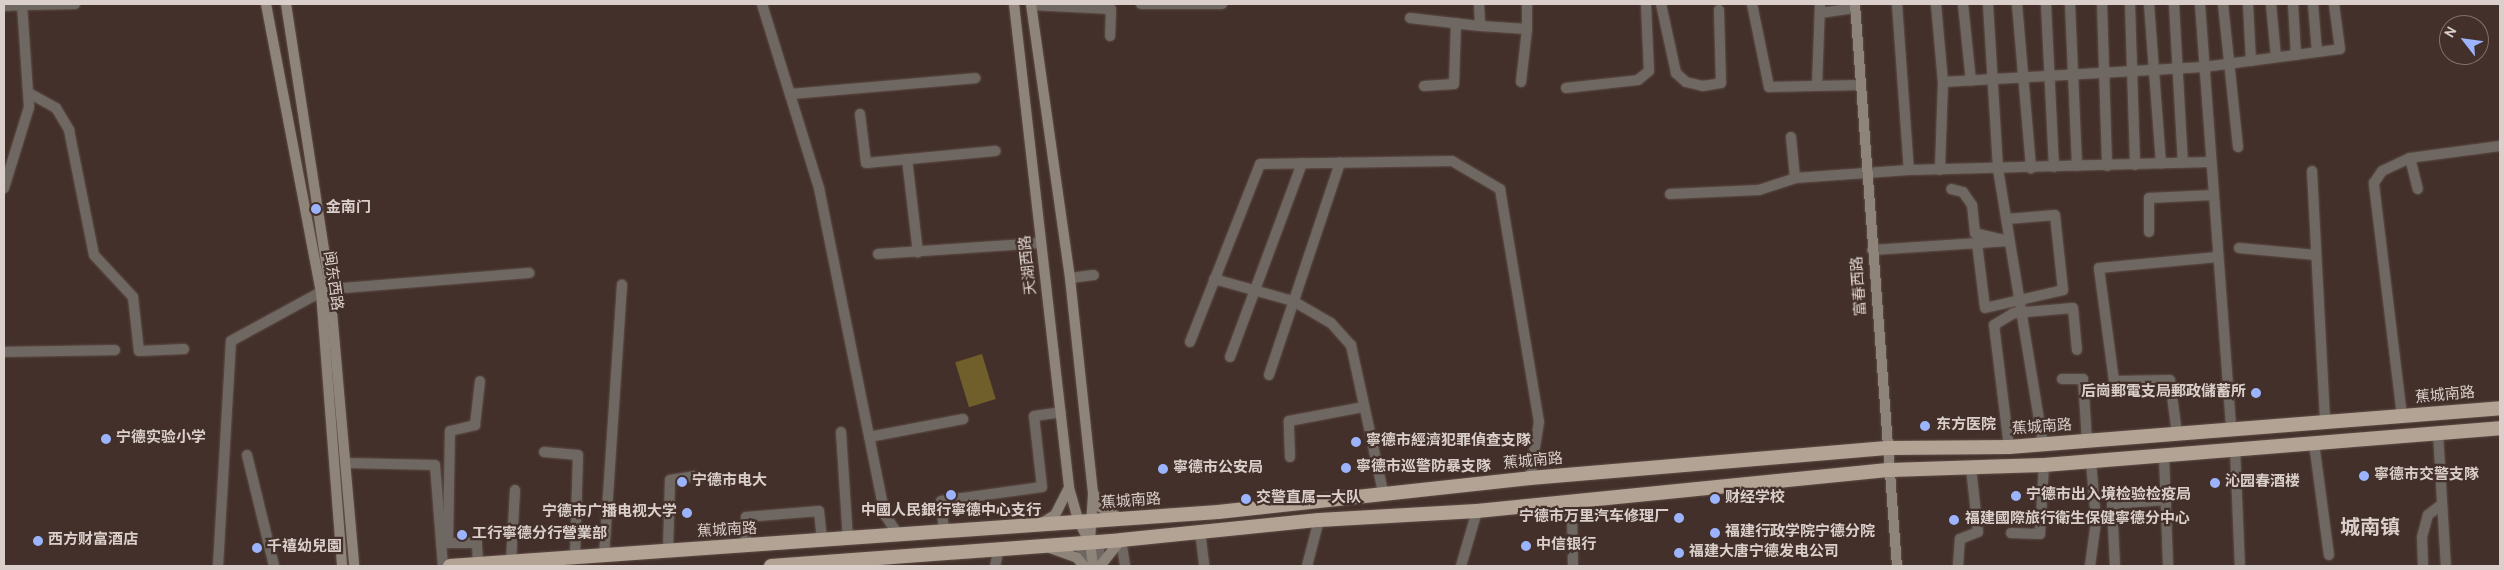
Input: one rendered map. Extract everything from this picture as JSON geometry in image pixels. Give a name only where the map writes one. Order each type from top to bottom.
[{"type":"highway","name":"蕉城南路","points":[[450,566],[1037,526],[1530,478],[1887,448],[2009,448],[2500,408]]},
{"type":"highway","points":[[772,566],[916,561],[999,549],[1121,540],[1319,520],[1477,511],[1890,470],[2044,465],[2500,428]]},
{"type":"main road","name":"闽东西路","points":[[266,4],[326,290],[342,566]]},
{"type":"main road","name":"闽东西路","points":[[286,4],[326,290],[347,463],[354,566]]},
{"type":"main road","name":"天湖西路","points":[[1014,4],[1069,488],[1085,522],[1090,542]]},
{"type":"main road","points":[[1031,4],[1070,278],[1093,494],[1085,522]]},
{"type":"main road","name":"富春西路","points":[[1855,6],[1897,566]]},
{"type":"main road","points":[[1037,526],[1055,515],[1069,488]]},
{"type":"main road","points":[[1093,494],[1100,507],[1110,515],[1132,518]]},
{"type":"main road","points":[[1042,546],[1062,551],[1092,566],[1121,540]]},
{"type":"street","points":[[4,6],[75,4]]},
{"type":"street","points":[[762,4],[819,188],[884,515],[899,536]]},
{"type":"street","points":[[1031,4],[1111,8],[1110,36]]},
{"type":"street","points":[[1141,4],[1222,4]]},
{"type":"street","points":[[1480,4],[1480,26]]},
{"type":"street","points":[[1521,82],[1527,29],[1527,4]]},
{"type":"street","points":[[1566,88],[1638,80],[1649,71],[1646,4]]},
{"type":"street","points":[[1661,4],[1676,73],[1686,82],[1703,86],[1721,82],[1719,10]]},
{"type":"street","points":[[1752,4],[1769,87],[1861,85]]},
{"type":"street","points":[[1898,4],[1909,170]]},
{"type":"street","points":[[1936,4],[1943,82],[1940,170]]},
{"type":"street","points":[[1963,4],[1971,81]]},
{"type":"street","points":[[1988,4],[1998,169],[2043,445]]},
{"type":"street","points":[[2017,4],[2031,168]]},
{"type":"street","points":[[2046,4],[2054,167]]},
{"type":"street","points":[[2070,4],[2077,166]]},
{"type":"street","points":[[2102,4],[2107,166]]},
{"type":"street","points":[[2130,4],[2135,165]]},
{"type":"street","points":[[2149,4],[2161,164]]},
{"type":"street","points":[[2174,4],[2183,163]]},
{"type":"street","points":[[2200,4],[2212,195],[2231,430]]},
{"type":"street","points":[[2223,4],[2238,147]]},
{"type":"street","points":[[2248,4],[2251,61]]},
{"type":"street","points":[[2271,4],[2276,58]]},
{"type":"street","points":[[2293,4],[2296,55]]},
{"type":"street","points":[[2313,4],[2318,52]]},
{"type":"street","points":[[1943,82],[2204,67],[2340,49],[2334,4]]},
{"type":"street","points":[[4,188],[30,107],[22,5]]},
{"type":"street","points":[[1817,86],[1820,9],[1855,6]]},
{"type":"street","points":[[1410,18],[1527,29]]},
{"type":"street","points":[[1424,86],[1454,84],[1456,23]]},
{"type":"street","points":[[790,94],[976,78]]},
{"type":"street","points":[[29,93],[56,108],[69,130],[94,255],[133,297],[139,351],[184,349]]},
{"type":"street","points":[[860,114],[866,164],[995,151]]},
{"type":"street","points":[[1791,137],[1795,178]]},
{"type":"street","points":[[2402,416],[2374,183],[2382,170],[2410,158],[2500,146]]},
{"type":"street","points":[[2410,158],[2418,189]]},
{"type":"street","points":[[908,159],[918,252]]},
{"type":"street","points":[[1190,342],[1260,164],[1452,162],[1500,189],[1539,422],[1530,478]]},
{"type":"street","points":[[1670,194],[1760,190],[1795,178],[1909,170],[2210,162]]},
{"type":"street","points":[[1230,357],[1254,288],[1302,163]]},
{"type":"street","points":[[1269,375],[1340,163]]},
{"type":"street","points":[[2312,171],[2325,422]]},
{"type":"street","points":[[1951,189],[1963,192],[1972,205],[1975,234],[2009,241]]},
{"type":"street","points":[[2149,232],[2148,198],[2212,195]]},
{"type":"street","points":[[1977,243],[1985,308],[2063,290],[2055,215],[2006,219]]},
{"type":"street","points":[[1872,250],[2009,241]]},
{"type":"street","points":[[878,254],[1042,243]]},
{"type":"street","points":[[2238,248],[2316,255]]},
{"type":"street","points":[[2177,434],[2170,380],[2114,382],[2099,268],[2217,256]]},
{"type":"street","points":[[218,566],[231,341],[326,290],[529,273]]},
{"type":"street","points":[[1070,278],[1094,275]]},
{"type":"street","points":[[1214,279],[1254,288],[1293,301],[1331,323],[1350,345],[1383,492]]},
{"type":"street","points":[[604,556],[622,285]]},
{"type":"street","points":[[2009,448],[1994,325],[2014,313],[2073,308],[2077,350]]},
{"type":"street","points":[[4,352],[115,350]]},
{"type":"street","points":[[2062,379],[2083,379],[2087,441]]},
{"type":"street","points":[[478,564],[477,543],[448,543],[448,534],[450,431],[475,425],[480,381]]},
{"type":"street","points":[[1290,457],[1289,421],[1363,408]]},
{"type":"street","points":[[944,533],[941,502],[1042,487],[1034,416],[1061,412]]},
{"type":"street","points":[[869,438],[963,420]]},
{"type":"street","points":[[841,432],[848,539]]},
{"type":"street","points":[[2438,433],[2446,566]]},
{"type":"street","points":[[2314,443],[2329,555]]},
{"type":"street","points":[[2235,449],[2240,566]]},
{"type":"street","points":[[544,452],[578,455],[575,558]]},
{"type":"street","points":[[247,455],[274,566]]},
{"type":"street","points":[[2164,455],[2168,566]]},
{"type":"street","points":[[2090,566],[2096,521],[2091,461]]},
{"type":"street","points":[[347,463],[435,465],[443,566]]},
{"type":"street","points":[[2011,533],[2040,534],[2044,465]]},
{"type":"street","points":[[1958,566],[1960,539],[1978,532],[1971,468]]},
{"type":"street","points":[[668,551],[670,480],[696,476]]},
{"type":"street","points":[[511,562],[515,490]]},
{"type":"street","points":[[2115,566],[2112,504],[2166,500]]},
{"type":"street","points":[[1552,504],[1572,518],[1573,566]]},
{"type":"street","points":[[2423,564],[2422,536],[2428,515],[2442,504]]},
{"type":"street","points":[[746,546],[746,517],[819,510],[822,541]]},
{"type":"street","points":[[1461,566],[1477,511]]},
{"type":"street","points":[[1307,566],[1319,520]]},
{"type":"street","points":[[1200,532],[1204,566]]},
{"type":"street","points":[[1121,540],[1125,566]]},
{"type":"street","points":[[1090,542],[1092,566]]},
{"type":"street","points":[[1090,542],[1092,566]]},
{"type":"street","points":[[995,566],[999,549]]},
{"type":"shaded area","points":[[982,354],[996,399],[969,407],[955,362]]},
{"type":"place","name":"金南门","points":[[316,209]]},
{"type":"place","name":"后崗郵電支局郵政儲蓄所","points":[[2256,393]]},
{"type":"place","name":"东方医院","points":[[1925,426]]},
{"type":"place","name":"宁德实验小学","points":[[106,439]]},
{"type":"place","name":"寧德市經濟犯罪偵查支隊","points":[[1356,442]]},
{"type":"place","name":"寧德市巡警防暴支隊","points":[[1346,468]]},
{"type":"place","name":"寧德市公安局","points":[[1163,469]]},
{"type":"place","name":"寧德市交警支隊","points":[[2364,476]]},
{"type":"place","name":"宁德市电大","points":[[682,482]]},
{"type":"place","name":"沁园春酒楼","points":[[2215,483]]},
{"type":"place","name":"中國人民銀行寧德中心支行","points":[[951,495]]},
{"type":"place","name":"宁德市出入境检验检疫局","points":[[2016,496]]},
{"type":"place","name":"交警直属一大队","points":[[1246,499]]},
{"type":"place","name":"财经学校","points":[[1715,499]]},
{"type":"place","name":"宁德市广播电视大学","points":[[687,513]]},
{"type":"place","name":"宁德市万里汽车修理厂","points":[[1679,518]]},
{"type":"place","name":"福建國際旅行衛生保健寧德分中心","points":[[1954,520]]},
{"type":"place","name":"福建行政学院宁德分院","points":[[1715,533]]},
{"type":"place","name":"工行寧德分行營業部","points":[[462,535]]},
{"type":"place","name":"西方财富酒店","points":[[38,541]]},
{"type":"place","name":"中信银行","points":[[1526,546]]},
{"type":"place","name":"千禧幼兒園","points":[[257,548]]},
{"type":"place","name":"福建大唐宁德发电公司","points":[[1679,553]]},
{"type":"district","name":"城南镇","points":[[2370,529]]}]
